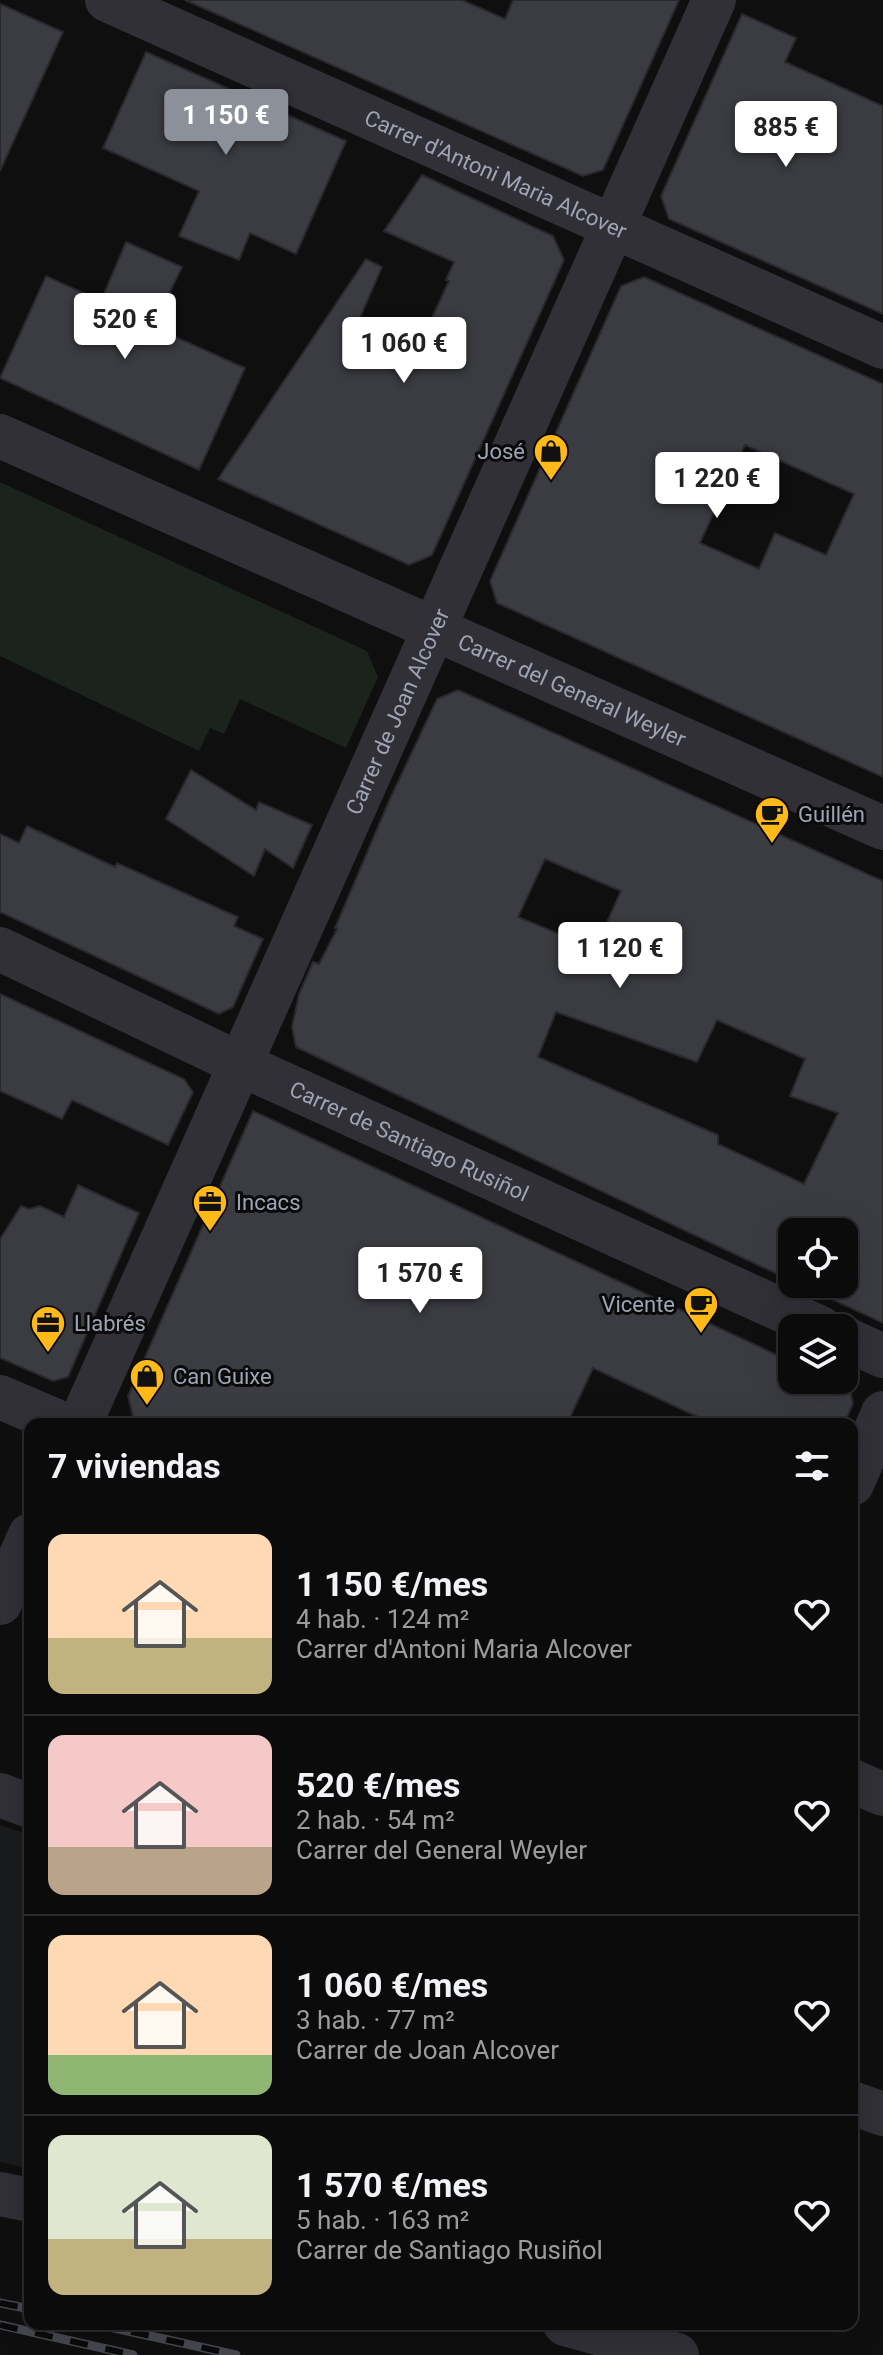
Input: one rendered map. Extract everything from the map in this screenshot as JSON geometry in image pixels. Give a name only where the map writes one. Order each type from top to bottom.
[{"type":"street","name":"Carrer d'Antoni Maria Alcover","points":[[107,0],[883,347]]},
{"type":"street","name":"Carrer de Joan Alcover","points":[[83,1418],[714,0]]},
{"type":"street","name":"Carrer del General Weyler","points":[[0,436],[883,828]]},
{"type":"street","name":"Carrer de Santiago Rusiñol","points":[[0,949],[240,1064],[790,1314]]},
{"type":"street","points":[[858,1344],[883,1356]]},
{"type":"street","points":[[0,1397],[49,1418]]},
{"type":"street","points":[[858,1470],[883,1413]]},
{"type":"street","points":[[0,1603],[24,1549]]},
{"type":"street","points":[[858,1784],[883,1794]]},
{"type":"street","points":[[0,1795],[24,1804]]},
{"type":"street","points":[[858,2105],[883,2114]]},
{"type":"street","points":[[0,2194],[24,2199]]},
{"type":"street","points":[[587,2330],[677,2355]]},
{"type":"shaded area","points":[[0,482],[367,651],[378,677],[346,748],[240,699],[224,734],[210,728],[199,751],[0,656]]},
{"type":"shaded area","points":[[0,1825],[24,1833],[24,2168],[0,2162]]},
{"type":"building","points":[[185,0],[462,0],[505,19],[513,0],[679,0],[603,170],[583,176]]},
{"type":"building","points":[[0,4],[63,32],[0,171]]},
{"type":"building","points":[[742,14],[796,38],[785,62],[883,106],[883,314],[669,219],[661,196]]},
{"type":"building","points":[[146,52],[346,141],[296,254],[250,233],[239,260],[179,236],[199,191],[103,148]]},
{"type":"building","points":[[422,175],[553,236],[564,260],[432,555],[409,565],[218,479],[366,259],[382,267],[355,329],[412,361],[449,281],[446,280],[454,262],[384,231]]},
{"type":"building","points":[[126,242],[182,267],[153,327],[245,368],[199,470],[0,378],[46,276],[101,301]]},
{"type":"building","points":[[644,277],[883,384],[883,777],[497,603],[490,581],[621,286]],"holes":[[[745,445],[854,494],[826,555],[775,533],[759,569],[700,543]]]},
{"type":"building","points":[[458,690],[883,881],[883,1323],[829,1298],[858,1298],[858,1218],[778,1218],[778,1274],[296,1047],[292,1027],[299,994],[313,962],[319,964],[337,929],[389,801],[437,699]],"holes":[[[545,859],[621,891],[595,949],[518,917]],[[556,1012],[697,1062],[717,1020],[805,1059],[790,1096],[838,1113],[804,1184],[718,1144],[718,1135],[538,1057]]]},
{"type":"building","points":[[191,770],[256,810],[259,802],[312,825],[293,868],[265,849],[254,876],[166,819]]},
{"type":"building","points":[[27,826],[115,867],[117,863],[238,917],[234,926],[263,939],[233,1007],[219,1014],[0,912],[0,834],[19,843]]},
{"type":"building","points":[[0,994],[184,1079],[193,1092],[168,1145],[72,1100],[62,1119],[0,1091]]},
{"type":"building","points":[[253,1111],[778,1355],[778,1394],[851,1394],[853,1404],[847,1418],[702,1418],[593,1368],[570,1418],[133,1417],[128,1396]]},
{"type":"building","points":[[78,1185],[139,1213],[68,1377],[53,1381],[0,1358],[0,1239],[21,1206],[29,1209],[40,1206],[64,1217]]},
{"type":"railway","points":[[0,2303],[24,2308]]},
{"type":"railway","points":[[0,2325],[133,2355]]},
{"type":"railway","points":[[123,2330],[236,2355]]},
{"type":"place","name":"José","points":[[551,482]]},
{"type":"place","name":"Guillén","points":[[772,845]]},
{"type":"place","name":"Incacs","points":[[210,1233]]},
{"type":"place","name":"Vicente","points":[[701,1335]]},
{"type":"place","name":"Llabrés","points":[[48,1354]]},
{"type":"place","name":"Can Guixe","points":[[147,1407]]}]
